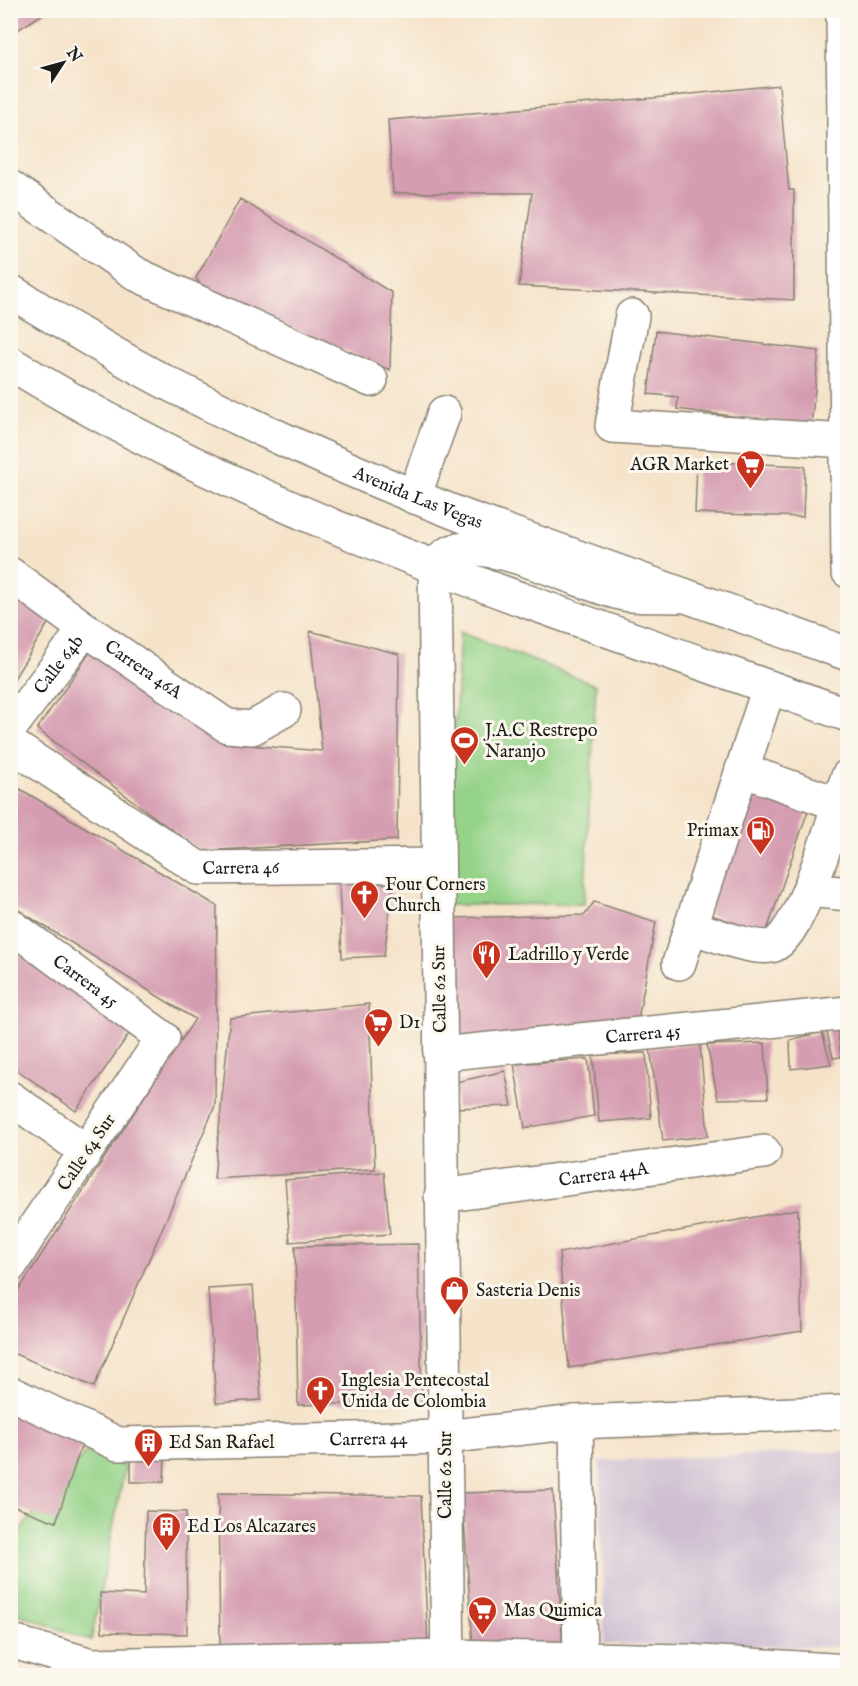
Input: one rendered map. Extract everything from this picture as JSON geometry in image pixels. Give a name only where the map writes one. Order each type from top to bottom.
[{"type":"street","points":[[843,10],[848,571]]},
{"type":"street","points":[[10,188],[138,275],[371,380]]},
{"type":"street","name":"Avenida Las Vegas","points":[[10,291],[98,345],[170,384],[288,442],[466,517],[848,654]]},
{"type":"street","points":[[632,316],[612,426],[846,441]]},
{"type":"street","points":[[10,363],[166,451],[435,568],[848,715]]},
{"type":"street","points":[[414,496],[444,413]]},
{"type":"street","points":[[435,568],[446,555],[459,550],[481,550],[504,554],[624,594],[687,596]]},
{"type":"street","name":"Calle 62 Sur","points":[[435,568],[447,1666]]},
{"type":"street","name":"Carrera 46A","points":[[10,574],[85,629],[227,726],[252,728],[284,710]]},
{"type":"street","name":"Calle 64b","points":[[10,728],[85,629]]},
{"type":"street","points":[[679,963],[769,687]]},
{"type":"street","name":"Carrera 46","points":[[10,744],[198,868],[438,865]]},
{"type":"street","points":[[691,927],[757,946],[774,946],[788,934],[810,890],[843,790],[742,770]]},
{"type":"street","points":[[810,890],[848,894]]},
{"type":"street","name":"Carrera 45","points":[[10,925],[163,1038]]},
{"type":"street","name":"Carrera 45","points":[[440,1054],[848,1013]]},
{"type":"street","name":"Calle 64 Sur","points":[[10,1266],[21,1224],[86,1151],[163,1038]]},
{"type":"street","points":[[10,1098],[86,1151]]},
{"type":"street","name":"Carrera 44A","points":[[441,1196],[764,1152]]},
{"type":"street","name":"Carrera 44","points":[[10,1393],[118,1444],[445,1437],[576,1422],[848,1412]]},
{"type":"street","points":[[576,1422],[580,1658]]},
{"type":"street","points":[[10,1641],[92,1670],[447,1666],[580,1658],[686,1661],[848,1671]]},
{"type":"shaded area","points":[[847,1451],[847,1647],[604,1644],[600,1461]]},
{"type":"green space","points":[[460,632],[596,685],[584,904],[446,905]]},
{"type":"green space","points":[[86,1452],[125,1467],[91,1641],[11,1611],[11,1541]]},
{"type":"building","points":[[10,10],[49,10],[10,35]]},
{"type":"building","points":[[779,85],[789,190],[794,190],[794,300],[519,286],[532,193],[393,193],[388,120]]},
{"type":"building","points":[[240,199],[392,293],[390,370],[204,291],[196,278]]},
{"type":"building","points":[[656,331],[819,351],[811,426],[677,409],[678,397],[648,394]]},
{"type":"building","name":"AGR Market","points":[[697,461],[805,466],[803,517],[695,513]]},
{"type":"building","points":[[10,583],[54,614],[10,685]]},
{"type":"building","points":[[310,631],[399,654],[397,840],[200,851],[37,729],[91,651],[223,743],[322,751]]},
{"type":"building","name":"Primax","points":[[755,779],[812,799],[766,933],[708,914]]},
{"type":"building","points":[[10,783],[217,906],[215,1106],[94,1387],[10,1352],[10,1303],[195,1019],[10,905]]},
{"type":"building","name":"Four Corners Church","points":[[339,880],[393,884],[384,956],[342,958]]},
{"type":"building","points":[[594,902],[656,922],[637,1025],[451,1042],[448,918],[585,915]]},
{"type":"building","points":[[10,946],[131,1031],[76,1111],[10,1065]]},
{"type":"building","points":[[369,1004],[375,1169],[214,1179],[230,1018]]},
{"type":"building","points":[[837,1027],[841,1057],[833,1058],[827,1032]]},
{"type":"building","points":[[822,1032],[831,1064],[791,1069],[790,1040]]},
{"type":"building","points":[[765,1043],[768,1098],[718,1099],[707,1045]]},
{"type":"building","points":[[700,1044],[708,1136],[663,1141],[650,1048]]},
{"type":"building","points":[[646,1053],[651,1118],[599,1122],[593,1055]]},
{"type":"building","points":[[588,1059],[594,1116],[525,1128],[514,1064]]},
{"type":"building","points":[[505,1071],[512,1106],[456,1108],[456,1082]]},
{"type":"building","points":[[384,1172],[390,1234],[290,1242],[285,1180]]},
{"type":"building","points":[[798,1209],[802,1331],[569,1368],[559,1253]]},
{"type":"building","points":[[418,1244],[422,1402],[298,1405],[295,1246]]},
{"type":"building","points":[[253,1286],[261,1400],[216,1403],[208,1289]]},
{"type":"building","points":[[10,1412],[82,1444],[56,1522],[10,1505]]},
{"type":"building","name":"Ed San Rafael","points":[[131,1452],[165,1453],[164,1482],[131,1482]]},
{"type":"building","points":[[553,1490],[563,1650],[473,1645],[462,1493]]},
{"type":"building","points":[[218,1493],[421,1496],[428,1647],[220,1648]]},
{"type":"building","name":"Ed Los Alcazares","points":[[146,1511],[186,1512],[187,1634],[102,1632],[100,1593],[144,1595]]},
{"type":"place","name":"AGR Market","points":[[750,490]]},
{"type":"place","name":"J.A.C Restrepo Naranjo","points":[[464,766]]},
{"type":"place","name":"Primax","points":[[760,856]]},
{"type":"place","name":"Four Corners Church","points":[[364,920]]},
{"type":"place","name":"Ladrillo y Verde","points":[[487,980]]},
{"type":"place","name":"D1","points":[[378,1048]]},
{"type":"place","name":"Sasteria Denis","points":[[455,1316]]},
{"type":"place","name":"Inglesia Pentecostal Unida de Colombia","points":[[320,1416]]},
{"type":"place","name":"Ed San Rafael","points":[[148,1468]]},
{"type":"place","name":"Ed Los Alcazares","points":[[166,1552]]},
{"type":"place","name":"Mas Quimica","points":[[483,1636]]}]
